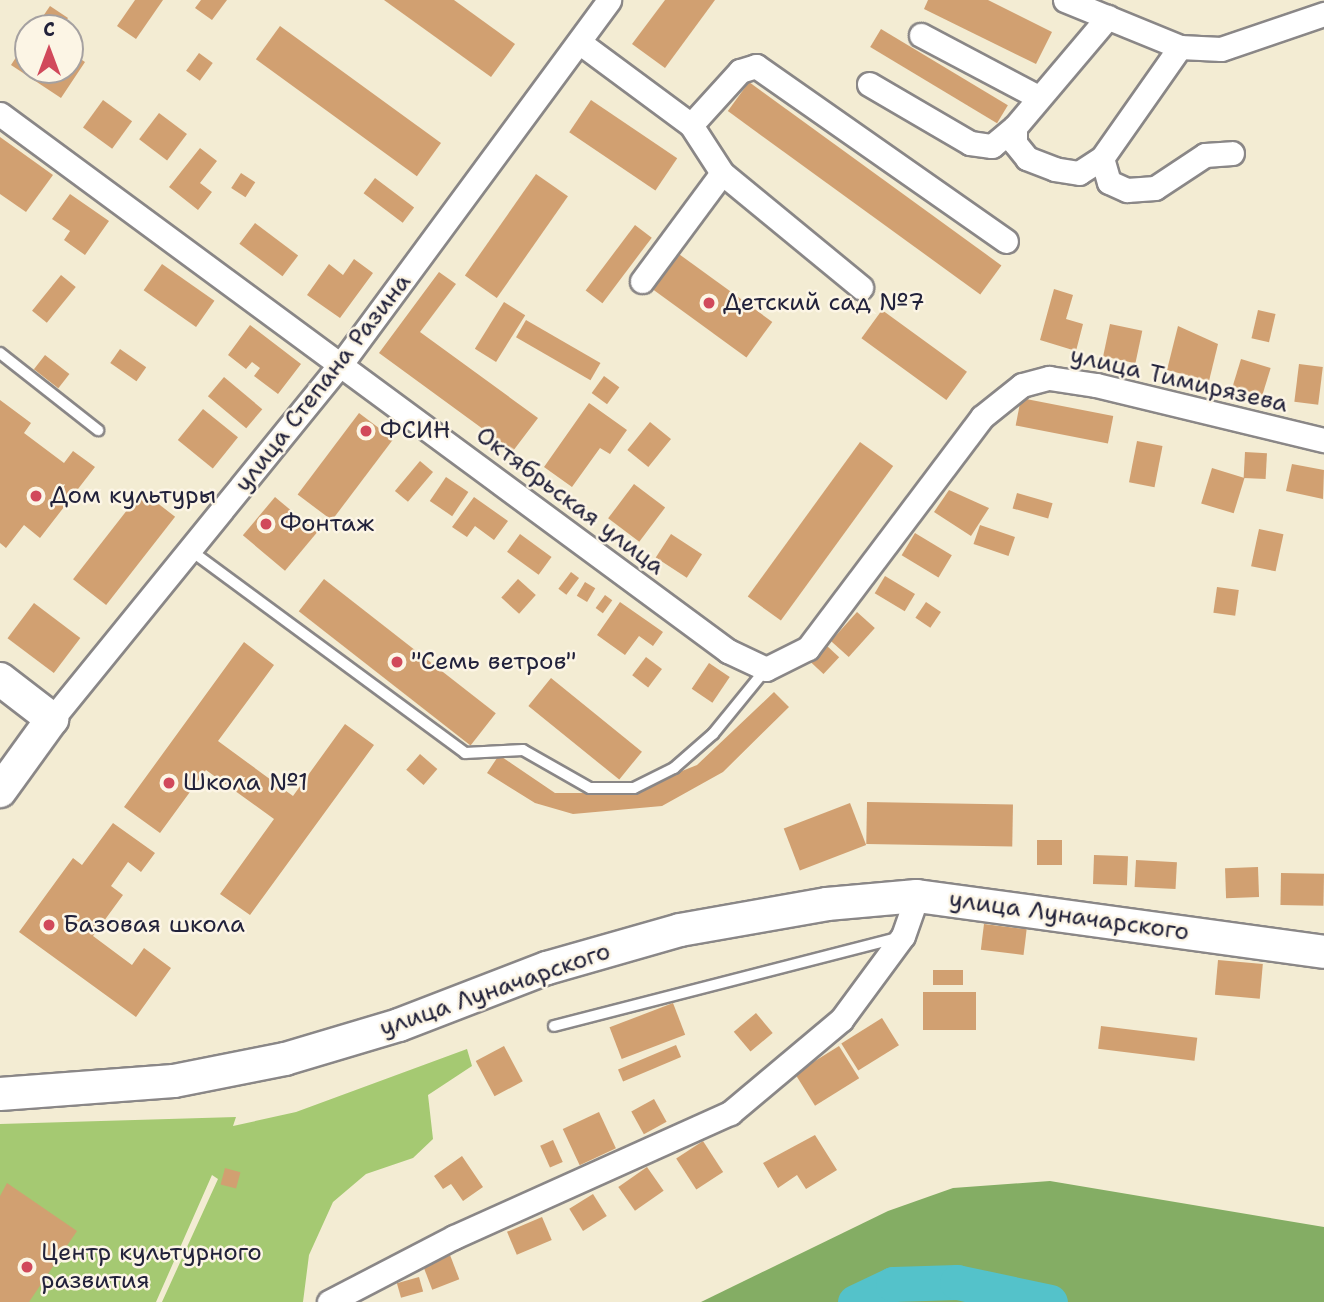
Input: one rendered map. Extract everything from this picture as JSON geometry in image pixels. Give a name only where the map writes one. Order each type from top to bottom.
[{"type":"main road","points":[[0,679],[52,719]]},
{"type":"main road","name":"улица Степана Разина","points":[[0,791],[52,719]]},
{"type":"main road","name":"улица Луначарского","points":[[0,1094],[174,1081],[285,1059],[399,1026],[547,968],[680,930],[827,904],[917,896],[1324,952]]},
{"type":"street","name":"улица Степана Разина","points":[[52,719],[341,364],[609,0]]},
{"type":"street","points":[[1065,0],[1180,47],[1222,49],[1324,14]]},
{"type":"street","points":[[869,84],[970,143],[992,146],[1015,127],[1108,18]]},
{"type":"street","points":[[921,35],[1038,97]]},
{"type":"street","points":[[579,42],[691,125],[722,173],[861,288]]},
{"type":"street","points":[[1015,127],[1015,143],[1027,158],[1055,169],[1079,173],[1102,158],[1180,47]]},
{"type":"street","points":[[691,125],[740,71],[756,66],[1006,241]]},
{"type":"street","name":"Октябрьская улица","points":[[0,114],[728,651],[766,669]]},
{"type":"street","points":[[1102,158],[1110,182],[1126,190],[1155,188],[1205,155],[1232,153]]},
{"type":"street","points":[[642,281],[722,173]]},
{"type":"street","name":"улица Тимирязева","points":[[766,669],[808,648],[982,417],[1022,385],[1049,378],[1096,385],[1324,440]]},
{"type":"street","points":[[329,1302],[454,1237],[730,1113],[841,1020],[902,936],[917,896]]},
{"type":"lane","points":[[0,353],[98,430]]},
{"type":"lane","points":[[190,550],[465,753],[523,750],[590,788],[634,788],[674,768],[713,734],[766,669]]},
{"type":"lane","points":[[554,1026],[902,936]]},
{"type":"green space","points":[[467,1049],[472,1066],[428,1095],[433,1139],[413,1158],[366,1174],[333,1202],[309,1255],[303,1302],[162,1302],[218,1179],[212,1175],[156,1302],[0,1302],[0,1124],[236,1117],[233,1126],[296,1112]]},
{"type":"green space","points":[[1050,1181],[1324,1227],[1324,1302],[701,1302],[888,1211],[953,1188]]},
{"type":"building","points":[[135,0],[163,0],[136,39],[117,26]]},
{"type":"building","points":[[201,0],[227,0],[212,20],[195,8]]},
{"type":"building","points":[[384,0],[454,0],[515,44],[491,77]]},
{"type":"building","points":[[665,0],[715,0],[665,68],[632,44]]},
{"type":"building","points":[[928,0],[988,0],[1052,32],[1036,64],[924,9]]},
{"type":"building","points":[[50,6],[62,14],[45,14]]},
{"type":"building","points":[[280,26],[441,143],[417,176],[256,59]]},
{"type":"building","points":[[881,29],[1008,105],[997,123],[870,47]]},
{"type":"building","points":[[199,53],[213,63],[200,81],[186,71]]},
{"type":"building","points":[[749,82],[1001,265],[980,295],[728,111]]},
{"type":"building","points":[[40,84],[70,84],[61,98]]},
{"type":"building","points":[[103,100],[132,121],[112,149],[83,128]]},
{"type":"building","points":[[591,100],[677,158],[655,190],[569,132]]},
{"type":"building","points":[[159,113],[187,134],[167,160],[139,139]]},
{"type":"building","points":[[0,137],[53,175],[26,212],[0,194]]},
{"type":"building","points":[[200,148],[217,161],[200,183],[212,192],[198,210],[169,187]]},
{"type":"building","points":[[241,173],[255,182],[245,197],[231,188]]},
{"type":"building","points":[[536,174],[568,196],[497,298],[465,276]]},
{"type":"building","points":[[375,178],[414,207],[403,223],[364,193]]},
{"type":"building","points":[[70,194],[109,221],[85,255],[64,240],[70,231],[52,219]]},
{"type":"building","points":[[255,223],[298,255],[282,276],[239,244]]},
{"type":"building","points":[[635,225],[652,238],[602,303],[586,290]]},
{"type":"building","name":"Детский сад №7","points":[[672,249],[772,322],[746,357],[646,285]]},
{"type":"building","points":[[354,259],[373,273],[340,318],[307,295],[329,264],[343,275]]},
{"type":"building","points":[[162,264],[214,301],[196,327],[144,290]]},
{"type":"building","points":[[439,272],[456,284],[420,332],[538,418],[513,451],[379,353]]},
{"type":"building","points":[[61,275],[76,287],[47,323],[32,311]]},
{"type":"building","points":[[1054,289],[1073,295],[1066,319],[1083,324],[1076,351],[1040,340]]},
{"type":"building","points":[[504,302],[525,315],[496,362],[475,349]]},
{"type":"building","points":[[882,310],[967,372],[946,400],[861,338]]},
{"type":"building","points":[[1258,310],[1276,314],[1269,342],[1251,338]]},
{"type":"building","points":[[526,320],[600,363],[590,380],[516,337]]},
{"type":"building","points":[[1110,324],[1142,331],[1135,363],[1103,356]]},
{"type":"building","points":[[250,325],[301,364],[278,394],[254,376],[260,368],[252,362],[246,369],[228,355]]},
{"type":"building","points":[[1178,326],[1218,344],[1209,381],[1167,370]]},
{"type":"building","points":[[120,349],[146,367],[136,381],[110,363]]},
{"type":"building","points":[[45,355],[69,374],[58,388],[34,369]]},
{"type":"building","points":[[1241,359],[1271,368],[1262,396],[1233,387]]},
{"type":"building","points":[[1299,364],[1323,367],[1318,405],[1294,402]]},
{"type":"building","points":[[604,376],[619,387],[607,404],[592,393]]},
{"type":"building","points":[[224,377],[262,409],[246,428],[208,396]]},
{"type":"building","points":[[1021,398],[1113,416],[1108,443],[1016,425]]},
{"type":"building","name":"Дом культуры","points":[[0,400],[31,423],[24,433],[64,463],[73,451],[95,467],[40,538],[24,525],[6,548],[0,543]]},
{"type":"building","points":[[589,403],[627,430],[610,454],[600,448],[572,487],[544,467]]},
{"type":"building","points":[[203,409],[238,437],[213,468],[178,440]]},
{"type":"building","points":[[359,413],[393,439],[332,520],[298,494]]},
{"type":"building","points":[[650,422],[671,439],[648,467],[627,450]]},
{"type":"building","points":[[1137,441],[1163,446],[1155,487],[1129,482]]},
{"type":"building","points":[[860,442],[893,466],[781,621],[748,597]]},
{"type":"building","points":[[1245,452],[1267,453],[1266,479],[1244,478]]},
{"type":"building","points":[[420,461],[433,472],[408,502],[395,491]]},
{"type":"building","points":[[1292,464],[1324,470],[1323,499],[1286,491]]},
{"type":"building","points":[[1212,468],[1245,478],[1234,513],[1201,503]]},
{"type":"building","points":[[446,477],[468,492],[452,516],[430,501]]},
{"type":"building","points":[[634,484],[665,507],[639,542],[608,518]]},
{"type":"building","points":[[949,490],[989,508],[971,536],[934,512]]},
{"type":"building","points":[[142,491],[175,517],[106,605],[73,579]]},
{"type":"building","points":[[1017,493],[1053,503],[1048,519],[1013,508]]},
{"type":"building","points":[[275,497],[317,532],[285,571],[243,535]]},
{"type":"building","points":[[474,497],[508,521],[494,540],[475,526],[467,537],[452,527]]},
{"type":"building","points":[[980,525],[1015,537],[1008,556],[973,544]]},
{"type":"building","points":[[1259,529],[1283,534],[1276,571],[1251,566]]},
{"type":"building","points":[[915,533],[952,555],[938,577],[902,555]]},
{"type":"building","points":[[520,534],[552,557],[539,575],[507,552]]},
{"type":"building","points":[[671,534],[702,554],[687,578],[656,557]]},
{"type":"building","points":[[571,572],[579,578],[566,595],[558,589]]},
{"type":"building","points":[[885,576],[915,594],[905,611],[875,593]]},
{"type":"building","name":"\"Семь ветров\"","points":[[324,579],[496,713],[471,746],[299,611]]},
{"type":"building","points":[[518,579],[536,595],[519,614],[501,598]]},
{"type":"building","points":[[585,582],[595,588],[587,602],[577,596]]},
{"type":"building","points":[[1217,587],[1239,590],[1235,616],[1213,613]]},
{"type":"building","points":[[605,595],[612,600],[603,613],[596,608]]},
{"type":"building","points":[[620,602],[663,632],[653,646],[639,636],[625,655],[597,635]]},
{"type":"building","points":[[926,602],[941,612],[930,628],[915,618]]},
{"type":"building","points":[[34,603],[80,638],[54,673],[8,638]]},
{"type":"building","points":[[857,612],[875,628],[849,657],[831,641]]},
{"type":"building","name":"Школа №1","points":[[244,642],[274,665],[218,741],[293,796],[345,724],[374,745],[250,915],[220,894],[274,819],[206,770],[160,833],[124,807]]},
{"type":"building","points":[[826,645],[839,657],[823,674],[810,662]]},
{"type":"building","points":[[646,657],[662,669],[648,687],[632,675]]},
{"type":"building","points":[[709,663],[730,677],[712,703],[692,689]]},
{"type":"building","points":[[551,678],[642,752],[619,780],[528,706]]},
{"type":"building","points":[[774,692],[789,707],[723,772],[662,806],[573,814],[535,803],[487,773],[499,755],[555,793],[627,793],[697,765]]},
{"type":"building","points":[[420,754],[437,769],[424,785],[406,770]]},
{"type":"building","points":[[867,802],[1013,805],[1012,847],[866,844]]},
{"type":"building","points":[[850,803],[866,845],[800,870],[784,828]]},
{"type":"building","points":[[113,823],[155,853],[141,872],[128,862],[111,886],[123,895],[93,936],[132,965],[144,948],[171,968],[136,1017],[19,932],[73,858],[82,865]]},
{"type":"building","points":[[1037,840],[1062,840],[1062,865],[1037,865]]},
{"type":"building","points":[[1094,855],[1128,856],[1127,885],[1093,884]]},
{"type":"building","points":[[1136,860],[1177,862],[1176,889],[1135,887]]},
{"type":"building","points":[[1258,867],[1259,897],[1226,898],[1225,868]]},
{"type":"building","points":[[1281,873],[1324,874],[1323,906],[1280,905]]},
{"type":"building","points":[[984,924],[1027,929],[1024,955],[981,950]]},
{"type":"building","points":[[1218,960],[1263,964],[1260,999],[1215,995]]},
{"type":"building","points":[[933,970],[963,970],[963,985],[933,985]]},
{"type":"building","points":[[923,992],[976,992],[976,1030],[923,1030]]},
{"type":"building","points":[[673,1003],[685,1035],[622,1059],[610,1027]]},
{"type":"building","points":[[756,1013],[773,1033],[750,1052],[734,1032]]},
{"type":"building","points":[[882,1018],[899,1045],[858,1071],[841,1043]]},
{"type":"building","points":[[1101,1026],[1197,1038],[1194,1061],[1098,1049]]},
{"type":"building","points":[[676,1045],[681,1057],[623,1082],[618,1070]]},
{"type":"building","points":[[504,1046],[523,1081],[495,1096],[476,1061]]},
{"type":"building","points":[[839,1046],[859,1078],[815,1106],[795,1074]]},
{"type":"building","points":[[654,1099],[667,1122],[644,1134],[631,1112]]},
{"type":"building","points":[[599,1112],[616,1148],[580,1165],[563,1129]]},
{"type":"building","points":[[815,1135],[837,1170],[806,1189],[797,1175],[778,1188],[763,1163]]},
{"type":"building","points":[[553,1140],[563,1162],[550,1168],[540,1146]]},
{"type":"building","points":[[703,1141],[723,1172],[696,1189],[676,1158]]},
{"type":"building","points":[[462,1156],[483,1187],[463,1201],[451,1184],[443,1189],[434,1176]]},
{"type":"building","points":[[647,1167],[664,1191],[635,1211],[618,1187]]},
{"type":"building","points":[[225,1168],[240,1172],[236,1189],[221,1184]]},
{"type":"building","name":"Центр культурного развития","points":[[7,1183],[77,1231],[29,1302],[0,1302],[0,1196]]},
{"type":"building","points":[[593,1194],[607,1216],[583,1231],[569,1209]]},
{"type":"building","points":[[542,1217],[552,1240],[517,1255],[507,1232]]},
{"type":"building","points":[[450,1255],[459,1279],[432,1290],[423,1265]]},
{"type":"building","points":[[419,1277],[423,1291],[401,1298],[397,1283]]},
{"type":"waterway","points":[[855,1302],[893,1284],[957,1282],[1050,1302]]},
{"type":"place","name":"Детский сад №7","points":[[709,303]]},
{"type":"place","name":"ФСИН","points":[[366,431]]},
{"type":"place","name":"Дом культуры","points":[[36,496]]},
{"type":"place","name":"Фонтаж","points":[[266,524]]},
{"type":"place","name":"\"Семь ветров\"","points":[[397,662]]},
{"type":"place","name":"Школа №1","points":[[169,783]]},
{"type":"place","name":"Базовая школа","points":[[49,925]]},
{"type":"place","name":"Центр культурного развития","points":[[27,1267]]}]
